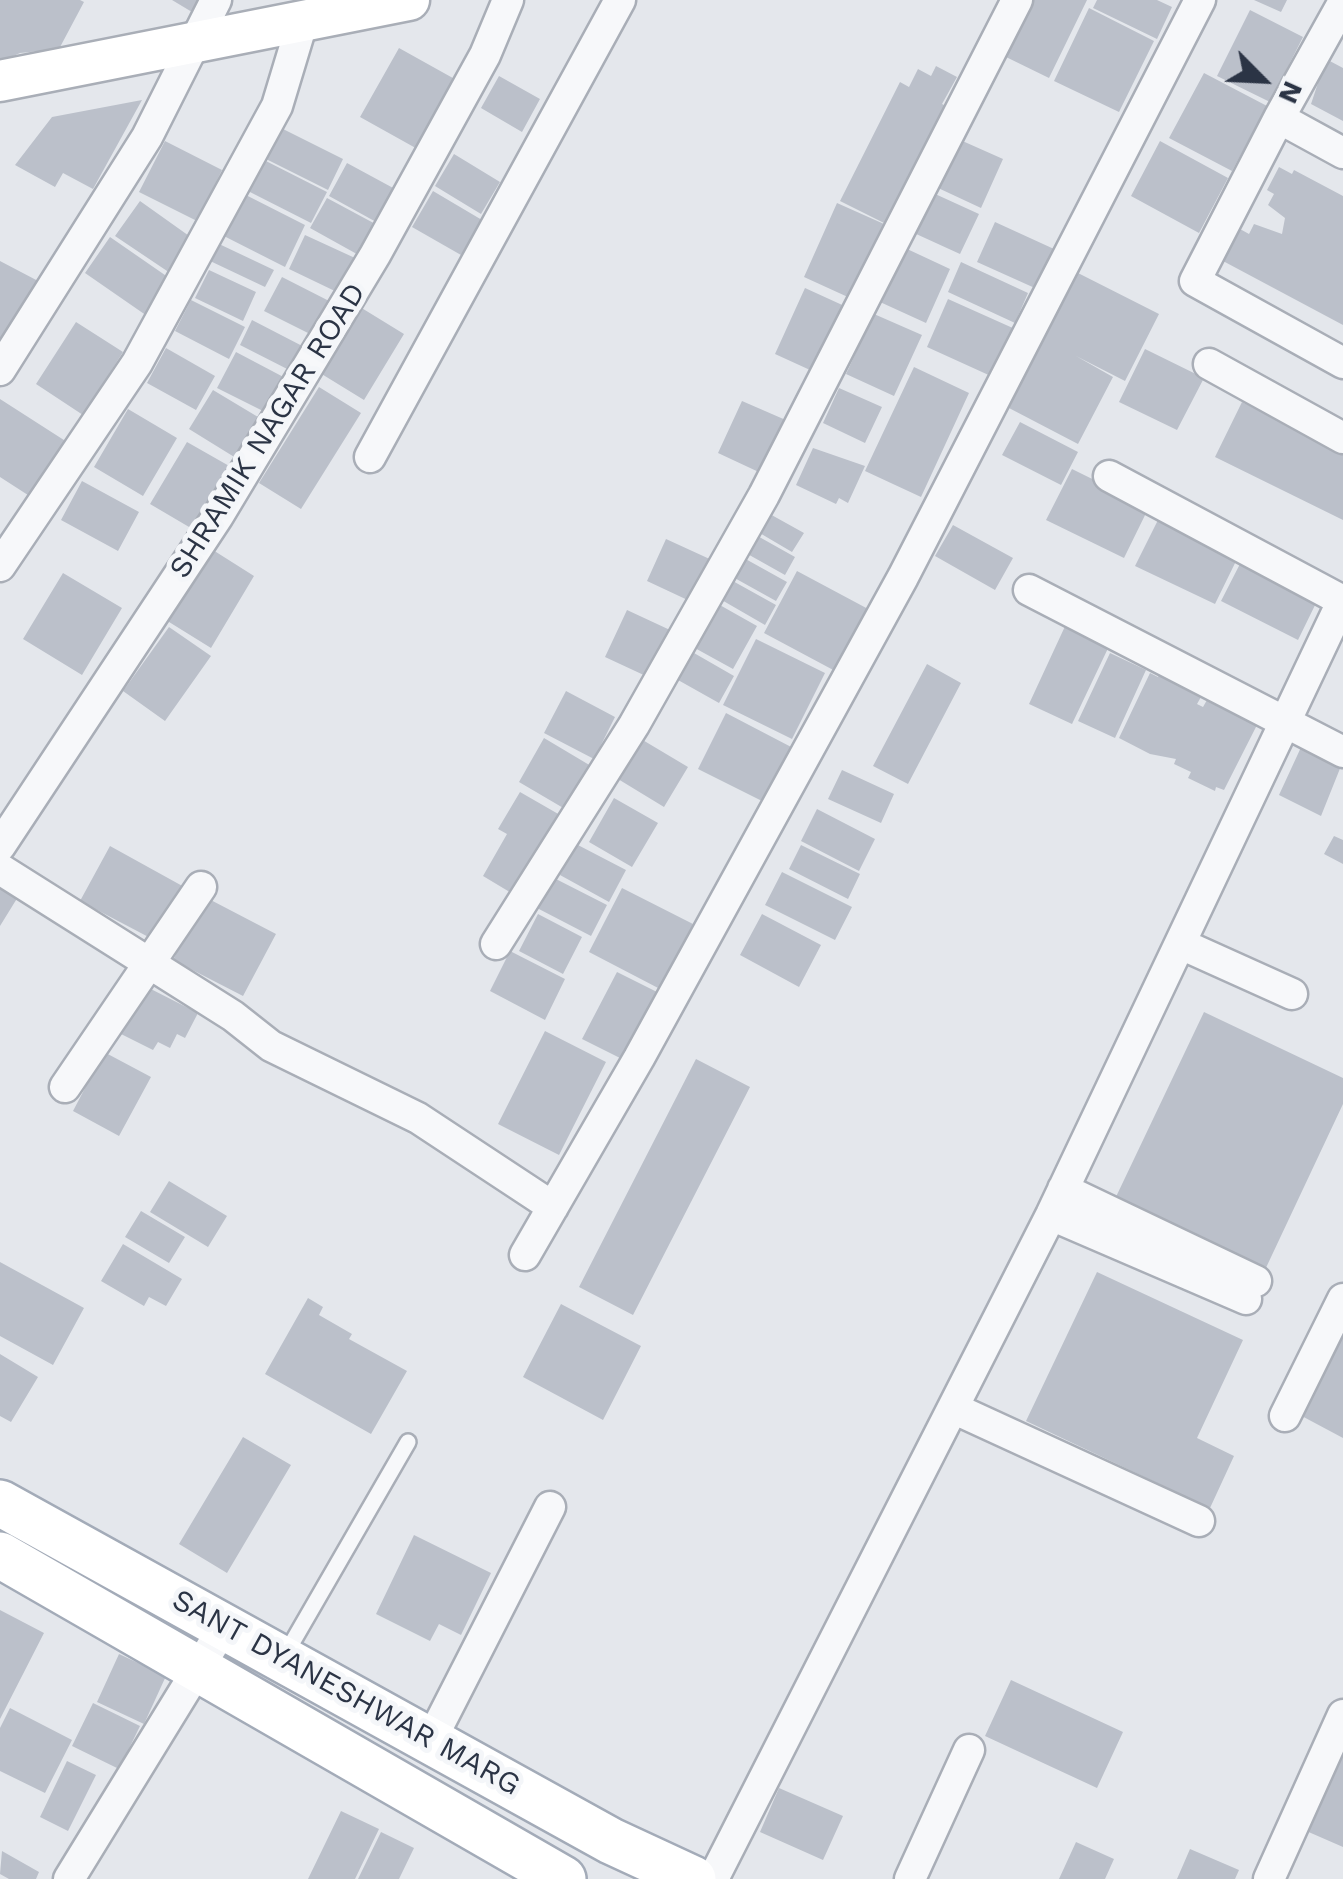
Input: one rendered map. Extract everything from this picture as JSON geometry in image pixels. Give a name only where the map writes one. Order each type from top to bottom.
[{"type":"main road","name":"SANT DYANESHWAR MARG","points":[[0,1503],[580,1824],[693,1879]]},
{"type":"main road","name":"SANT DYANESHWAR MARG","points":[[0,1555],[553,1876]]},
{"type":"street","points":[[0,370],[147,137],[216,0]]},
{"type":"street","points":[[0,80],[409,0]]},
{"type":"street","name":"SHRAMIK NAGAR ROAD","points":[[0,846],[218,516],[297,386],[476,72],[508,0]]},
{"type":"street","points":[[370,457],[620,0]]},
{"type":"street","points":[[496,944],[634,724],[764,495],[1017,0]]},
{"type":"street","points":[[524,1255],[903,577],[1200,0]]},
{"type":"street","points":[[1343,3],[1195,281],[1343,362]]},
{"type":"street","points":[[0,566],[137,363],[277,106],[303,20]]},
{"type":"street","points":[[1279,118],[1343,153]]},
{"type":"street","points":[[1209,364],[1343,438]]},
{"type":"street","points":[[713,1879],[1057,1202],[1343,601],[1109,476]]},
{"type":"street","points":[[1029,590],[1343,752]]},
{"type":"street","points":[[0,869],[271,1046],[418,1118],[552,1207]]},
{"type":"street","points":[[65,1088],[201,887]]},
{"type":"street","points":[[1181,944],[1292,994]]},
{"type":"street","points":[[1057,1202],[1251,1290]]},
{"type":"street","points":[[1285,1416],[1343,1299]]},
{"type":"street","points":[[953,1408],[1199,1521]]},
{"type":"street","points":[[430,1740],[550,1507]]},
{"type":"street","points":[[69,1879],[225,1625]]},
{"type":"street","points":[[1269,1879],[1343,1715]]},
{"type":"street","points":[[910,1879],[969,1750]]},
{"type":"street","points":[[553,1876],[580,1824]]},
{"type":"lane","points":[[283,1658],[408,1442]]},
{"type":"building","points":[[0,0],[84,2],[59,49],[20,53],[0,62]]},
{"type":"building","points":[[172,0],[200,0],[192,12]]},
{"type":"building","points":[[1033,0],[1087,0],[1049,78],[1006,57]]},
{"type":"building","points":[[1097,0],[1157,0],[1172,7],[1157,39],[1093,8]]},
{"type":"building","points":[[1254,0],[1287,0],[1281,12]]},
{"type":"building","points":[[1089,8],[1154,41],[1119,112],[1054,81]]},
{"type":"building","points":[[1250,10],[1303,37],[1270,102],[1217,76]]},
{"type":"building","points":[[399,48],[460,82],[421,151],[360,117]]},
{"type":"building","points":[[1326,59],[1343,68],[1343,121],[1311,104]]},
{"type":"building","points":[[936,66],[957,77],[942,104],[948,107],[888,225],[840,201],[900,82],[909,87],[918,69],[931,76]]},
{"type":"building","points":[[1204,73],[1267,106],[1232,171],[1169,138]]},
{"type":"building","points":[[499,76],[540,99],[522,132],[481,108]]},
{"type":"building","points":[[142,100],[93,189],[63,173],[55,187],[15,165],[52,117]]},
{"type":"building","points":[[281,128],[343,159],[328,190],[266,159]]},
{"type":"building","points":[[958,139],[1003,159],[981,208],[936,187]]},
{"type":"building","points":[[165,141],[222,170],[197,221],[139,192]]},
{"type":"building","points":[[1160,141],[1228,178],[1199,233],[1131,196]]},
{"type":"building","points":[[454,154],[500,182],[481,214],[435,186]]},
{"type":"building","points":[[262,159],[327,192],[311,223],[246,190]]},
{"type":"building","points":[[347,163],[395,189],[378,223],[329,196]]},
{"type":"building","points":[[1279,167],[1292,174],[1294,170],[1343,196],[1343,325],[1223,261],[1240,229],[1249,234],[1254,224],[1282,234],[1285,218],[1268,205],[1274,194],[1267,190]]},
{"type":"building","points":[[236,190],[305,225],[285,267],[216,232]]},
{"type":"building","points":[[433,191],[482,220],[461,255],[412,227]]},
{"type":"building","points":[[933,193],[979,214],[960,254],[914,233]]},
{"type":"building","points":[[327,198],[381,227],[364,258],[310,228]]},
{"type":"building","points":[[140,201],[199,243],[176,277],[115,236]]},
{"type":"building","points":[[837,203],[884,224],[850,298],[804,277]]},
{"type":"building","points":[[995,222],[1054,249],[1037,289],[977,262]]},
{"type":"building","points":[[305,235],[355,258],[339,293],[289,269]]},
{"type":"building","points":[[110,237],[175,282],[150,318],[85,273]]},
{"type":"building","points":[[217,243],[274,270],[265,287],[208,260]]},
{"type":"building","points":[[905,248],[950,269],[926,323],[880,302]]},
{"type":"building","points":[[0,261],[40,282],[0,359]]},
{"type":"building","points":[[961,262],[1028,293],[1015,323],[948,292]]},
{"type":"building","points":[[209,270],[256,292],[243,321],[195,298]]},
{"type":"building","points":[[1076,272],[1159,314],[1125,381],[1076,356],[1113,377],[1078,444],[1009,408]]},
{"type":"building","points":[[282,277],[335,304],[318,338],[264,311]]},
{"type":"building","points":[[805,288],[851,309],[821,375],[775,354]]},
{"type":"building","points":[[948,299],[1015,329],[993,377],[927,347]]},
{"type":"building","points":[[191,300],[245,327],[229,359],[175,331]]},
{"type":"building","points":[[360,307],[404,334],[364,400],[320,373]]},
{"type":"building","points":[[874,314],[922,335],[894,396],[846,374]]},
{"type":"building","points":[[252,320],[310,350],[297,374],[240,345]]},
{"type":"building","points":[[76,322],[123,352],[83,415],[36,384]]},
{"type":"building","points":[[166,348],[215,376],[196,410],[147,383]]},
{"type":"building","points":[[1145,349],[1204,378],[1177,430],[1119,402]]},
{"type":"building","points":[[236,352],[291,381],[273,416],[217,388]]},
{"type":"building","points":[[914,367],[969,393],[921,497],[865,471]]},
{"type":"building","points":[[319,387],[361,413],[301,509],[259,483]]},
{"type":"building","points":[[839,388],[882,407],[865,443],[823,423]]},
{"type":"building","points":[[213,390],[268,423],[244,463],[189,429]]},
{"type":"building","points":[[0,399],[67,442],[31,497],[0,477]]},
{"type":"building","points":[[742,401],[788,421],[763,474],[718,453]]},
{"type":"building","points":[[1242,402],[1343,452],[1343,520],[1215,457]]},
{"type":"building","points":[[128,409],[177,438],[143,496],[94,467]]},
{"type":"building","points":[[1020,422],[1078,452],[1061,485],[1002,455]]},
{"type":"building","points":[[187,442],[238,471],[201,534],[150,504]]},
{"type":"building","points":[[813,448],[865,466],[848,503],[839,498],[836,504],[796,485]]},
{"type":"building","points":[[1072,469],[1149,507],[1124,558],[1046,520]]},
{"type":"building","points":[[82,481],[139,512],[118,551],[61,520]]},
{"type":"building","points":[[768,513],[804,533],[792,552],[758,532]]},
{"type":"building","points":[[1159,518],[1238,557],[1215,604],[1135,566]]},
{"type":"building","points":[[953,525],[1013,558],[995,590],[935,556]]},
{"type":"building","points":[[754,534],[795,557],[785,575],[744,552]]},
{"type":"building","points":[[666,539],[714,561],[694,603],[647,581]]},
{"type":"building","points":[[205,545],[254,576],[211,648],[161,617]]},
{"type":"building","points":[[742,557],[787,582],[776,601],[731,576]]},
{"type":"building","points":[[1242,560],[1318,599],[1298,640],[1221,601]]},
{"type":"building","points":[[797,571],[870,610],[837,672],[764,633]]},
{"type":"building","points":[[63,573],[122,608],[82,675],[23,639]]},
{"type":"building","points":[[731,580],[776,605],[765,625],[720,599]]},
{"type":"building","points":[[718,604],[757,626],[733,669],[693,647]]},
{"type":"building","points":[[627,610],[670,630],[648,677],[605,657]]},
{"type":"building","points":[[1067,622],[1111,642],[1072,724],[1029,704]]},
{"type":"building","points":[[169,627],[211,656],[165,721],[123,691]]},
{"type":"building","points":[[756,639],[825,673],[792,739],[723,705]]},
{"type":"building","points":[[694,653],[734,676],[719,703],[678,680]]},
{"type":"building","points":[[1110,653],[1146,670],[1115,738],[1078,721]]},
{"type":"building","points":[[927,664],[961,683],[908,784],[873,766]]},
{"type":"building","points":[[1162,669],[1188,682],[1184,689],[1201,697],[1197,704],[1203,707],[1207,700],[1222,707],[1226,700],[1254,713],[1250,721],[1257,725],[1224,790],[1216,787],[1215,791],[1188,778],[1191,772],[1174,764],[1176,759],[1150,754],[1119,738],[1150,673],[1158,677]]},
{"type":"building","points":[[566,691],[615,717],[594,759],[544,733]]},
{"type":"building","points":[[726,713],[795,749],[768,804],[698,769]]},
{"type":"building","points":[[544,738],[591,766],[565,809],[519,782]]},
{"type":"building","points":[[641,739],[688,767],[664,807],[618,779]]},
{"type":"building","points":[[1303,743],[1343,761],[1321,816],[1279,795]]},
{"type":"building","points":[[842,770],[894,794],[881,823],[828,799]]},
{"type":"building","points":[[520,792],[560,815],[513,894],[483,876],[507,834],[498,829]]},
{"type":"building","points":[[614,798],[658,823],[632,867],[589,842]]},
{"type":"building","points":[[817,809],[875,839],[859,871],[801,841]]},
{"type":"building","points":[[1334,836],[1343,840],[1343,864],[1324,854]]},
{"type":"building","points":[[576,844],[626,870],[609,902],[560,875]]},
{"type":"building","points":[[801,845],[860,874],[848,899],[789,869]]},
{"type":"building","points":[[110,846],[186,888],[158,942],[80,901]]},
{"type":"building","points":[[782,872],[852,907],[835,940],[765,905]]},
{"type":"building","points":[[552,877],[607,905],[591,936],[537,908]]},
{"type":"building","points":[[0,879],[21,892],[0,926]]},
{"type":"building","points":[[622,888],[693,924],[660,989],[589,952]]},
{"type":"building","points":[[205,897],[276,934],[243,996],[173,960]]},
{"type":"building","points":[[538,914],[582,937],[563,974],[519,951]]},
{"type":"building","points":[[762,914],[821,945],[799,987],[740,955]]},
{"type":"building","points":[[510,951],[565,979],[545,1020],[490,991]]},
{"type":"building","points":[[617,972],[657,992],[622,1059],[582,1039]]},
{"type":"building","points":[[141,984],[198,1013],[185,1038],[177,1034],[170,1048],[158,1042],[153,1050],[117,1032]]},
{"type":"building","points":[[1204,1012],[1343,1078],[1343,1104],[1264,1272],[1114,1201]]},
{"type":"building","points":[[545,1031],[606,1062],[559,1155],[498,1124]]},
{"type":"building","points":[[104,1052],[151,1077],[119,1136],[73,1111]]},
{"type":"building","points":[[696,1059],[750,1087],[633,1315],[579,1287]]},
{"type":"building","points":[[169,1181],[227,1216],[208,1247],[150,1212]]},
{"type":"building","points":[[141,1211],[185,1237],[169,1263],[125,1237]]},
{"type":"building","points":[[123,1244],[182,1279],[166,1306],[149,1297],[144,1306],[101,1281]]},
{"type":"building","points":[[0,1262],[84,1308],[53,1365],[0,1336]]},
{"type":"building","points":[[1097,1272],[1243,1340],[1197,1438],[1234,1456],[1210,1508],[1026,1421]]},
{"type":"building","points":[[308,1298],[323,1307],[319,1315],[352,1334],[349,1339],[407,1371],[371,1434],[265,1374]]},
{"type":"building","points":[[561,1304],[641,1346],[603,1420],[523,1377]]},
{"type":"building","points":[[1343,1327],[1343,1438],[1298,1414]]},
{"type":"building","points":[[0,1354],[38,1377],[11,1422],[0,1416]]},
{"type":"building","points":[[243,1437],[291,1465],[227,1573],[179,1544]]},
{"type":"building","points":[[414,1535],[491,1573],[461,1635],[439,1624],[430,1641],[376,1614]]},
{"type":"building","points":[[0,1610],[44,1633],[0,1719]]},
{"type":"building","points":[[119,1654],[166,1676],[144,1724],[97,1702]]},
{"type":"building","points":[[1011,1680],[1123,1732],[1097,1788],[985,1736]]},
{"type":"building","points":[[93,1703],[140,1726],[119,1769],[72,1746]]},
{"type":"building","points":[[10,1708],[72,1740],[45,1793],[0,1771],[0,1728]]},
{"type":"building","points":[[1343,1740],[1343,1847],[1304,1830]]},
{"type":"building","points":[[67,1761],[96,1775],[68,1831],[40,1817]]},
{"type":"building","points":[[779,1788],[843,1816],[823,1860],[760,1832]]},
{"type":"building","points":[[341,1811],[379,1829],[355,1879],[308,1879]]},
{"type":"building","points":[[381,1832],[414,1848],[399,1879],[358,1879]]},
{"type":"building","points":[[1076,1842],[1114,1859],[1105,1879],[1059,1879]]},
{"type":"building","points":[[1190,1849],[1239,1870],[1235,1879],[1177,1879]]},
{"type":"building","points":[[2,1851],[39,1872],[36,1879],[9,1879],[0,1874]]}]
